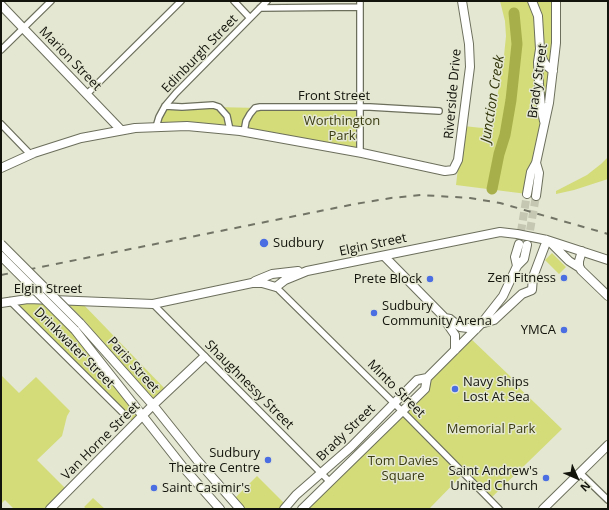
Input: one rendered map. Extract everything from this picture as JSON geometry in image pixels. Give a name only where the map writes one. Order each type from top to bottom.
[{"type":"main road","name":"Riverside Drive","points":[[360,152],[445,171],[453,170],[456,166],[458,160],[470,55],[462,1]]},
{"type":"main road","points":[[532,1],[538,16],[540,49],[543,60],[553,71]]},
{"type":"main road","name":"Brady Street","points":[[531,195],[531,172],[536,163],[545,124],[553,71],[557,31],[556,1]]},
{"type":"main road","name":"Marion Street","points":[[1,5],[121,130]]},
{"type":"main road","points":[[540,49],[538,62],[539,91],[545,124]]},
{"type":"main road","points":[[1,168],[30,154],[67,141],[121,130],[156,127],[187,126],[230,130],[360,152]]},
{"type":"main road","name":"Elgin Street","points":[[1,303],[28,299],[153,304],[252,283],[262,282],[276,287],[285,280],[307,272],[416,248],[500,232],[547,240],[608,260]]},
{"type":"main road","points":[[445,318],[450,319],[460,327],[479,327],[494,320],[522,294],[532,290],[533,278],[547,240],[569,261],[580,268],[608,296]]},
{"type":"main road","name":"Paris Street","points":[[1,244],[77,327],[153,405],[197,460],[240,509]]},
{"type":"main road","name":"Brady Street","points":[[284,509],[296,495],[351,447],[418,380],[427,378],[479,327],[503,296],[517,266],[524,259],[523,244]]},
{"type":"main road","points":[[580,268],[579,261],[582,251]]},
{"type":"main road","name":"Paris Street","points":[[1,256],[77,327],[183,467],[220,509]]},
{"type":"main road","points":[[384,256],[445,318],[455,335],[455,350]]},
{"type":"main road","points":[[252,283],[272,274],[296,271],[307,272]]},
{"type":"main road","name":"Van Horne Street","points":[[50,509],[153,405],[204,357]]},
{"type":"main road","name":"Brady Street","points":[[302,509],[425,389],[427,378]]},
{"type":"main road","points":[[544,509],[608,446]]},
{"type":"street","points":[[1,50],[51,1]]},
{"type":"street","points":[[88,94],[181,1]]},
{"type":"street","points":[[234,1],[250,18]]},
{"type":"street","name":"Edinburgh Street","points":[[156,127],[165,106],[176,93],[267,1]]},
{"type":"street","points":[[260,8],[360,4],[360,152]]},
{"type":"street","points":[[165,106],[219,107],[227,116],[230,130]]},
{"type":"street","name":"Front Street","points":[[244,132],[246,121],[255,108],[360,107],[439,111]]},
{"type":"street","points":[[1,124],[30,154]]},
{"type":"street","name":"Minto Street","points":[[276,287],[499,509]]},
{"type":"street","name":"Drinkwater Street","points":[[10,301],[122,412]]},
{"type":"street","name":"Shaughnessy Street","points":[[153,304],[204,357],[330,482]]},
{"type":"street","points":[[580,473],[608,500]]},
{"type":"green space","points":[[500,1],[557,1],[554,74],[527,194],[456,185],[463,126],[492,129],[506,36],[505,21]]},
{"type":"green space","name":"Worthington Park","points":[[166,106],[260,108],[361,107],[361,153],[245,133],[156,127]]},
{"type":"green space","points":[[608,157],[608,179],[556,194],[556,191],[587,175]]},
{"type":"green space","points":[[552,253],[566,267],[559,274],[545,260]]},
{"type":"green space","points":[[64,300],[80,301],[168,392],[154,405],[85,321]]},
{"type":"green space","points":[[27,302],[42,303],[75,336],[130,405],[140,420],[135,424],[62,351],[9,304]]},
{"type":"green space","name":"Memorial Park","points":[[469,337],[562,429],[490,499],[464,473],[429,509],[303,509],[426,390],[427,379]]},
{"type":"green space","points":[[1,375],[19,393],[36,377],[70,411],[67,416],[62,436],[37,460],[68,491],[51,509],[14,509],[5,500],[1,504]]},
{"type":"green space","points":[[257,476],[286,505],[283,509],[241,509],[233,500]]},
{"type":"green space","points":[[93,498],[105,509],[87,509],[84,507]]},
{"type":"waterway","name":"Junction Creek","points":[[492,189],[499,154],[505,135],[511,100],[517,44],[514,13]]},
{"type":"tunnel","points":[[519,244],[527,194]]},
{"type":"tunnel","points":[[528,242],[536,196]]},
{"type":"railway","points":[[1,275],[355,204],[421,195],[470,198],[500,203],[608,234]]},
{"type":"place","name":"Sudbury","points":[[264,243]]},
{"type":"place","name":"Zen Fitness","points":[[564,278]]},
{"type":"place","name":"Prete Block","points":[[430,279]]},
{"type":"place","name":"Sudbury Community Arena","points":[[374,313]]},
{"type":"place","name":"YMCA","points":[[564,330]]},
{"type":"place","name":"Navy Ships Lost At Sea","points":[[455,389]]},
{"type":"place","name":"Sudbury Theatre Centre","points":[[268,460]]},
{"type":"place","name":"Saint Andrew's United Church","points":[[546,478]]},
{"type":"place","name":"Saint Casimir's","points":[[154,488]]},
{"type":"park label","name":"Tom Davies Square","points":[[403,468]]}]
